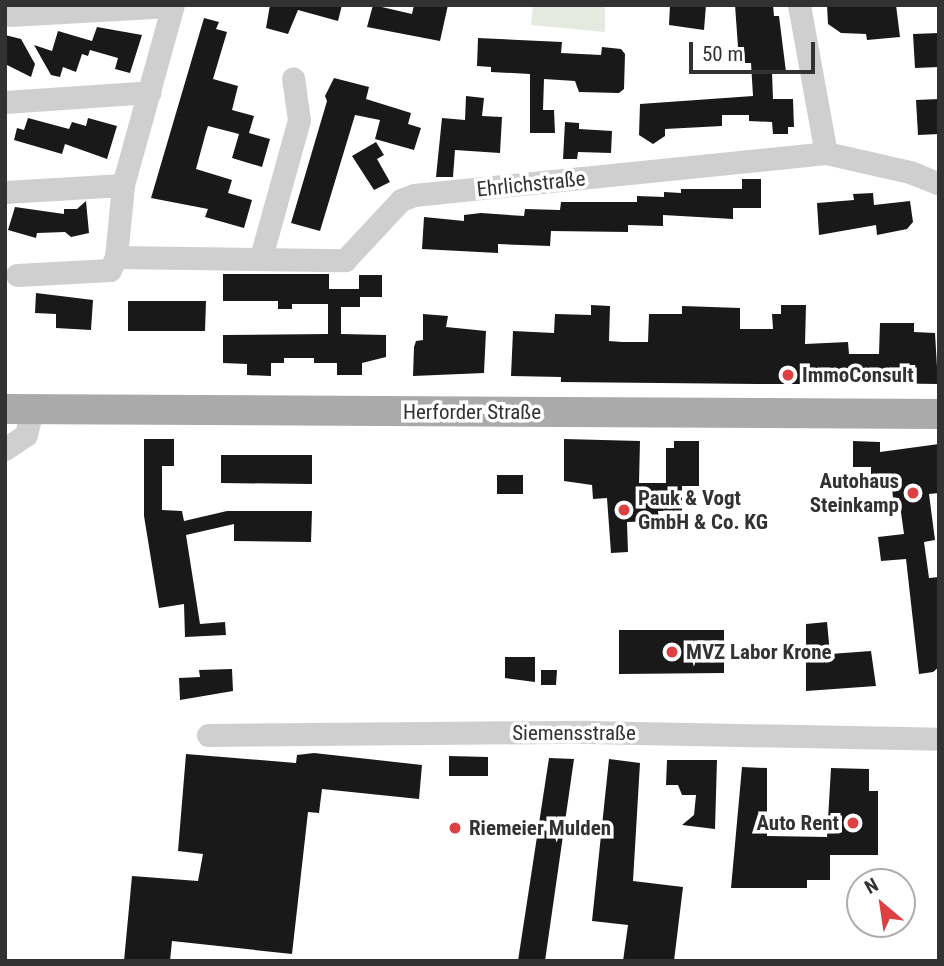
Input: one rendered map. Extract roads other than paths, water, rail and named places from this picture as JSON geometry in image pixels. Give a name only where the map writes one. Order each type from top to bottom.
[{"type":"main road","name":"Herforder Straße","points":[[19,409],[939,414]]},
{"type":"street","points":[[9,15],[172,5],[123,186],[117,257],[110,270],[17,275]]},
{"type":"street","points":[[799,5],[827,153]]},
{"type":"street","points":[[261,257],[299,120],[293,78]]},
{"type":"street","points":[[5,102],[150,92]]},
{"type":"street","name":"Ehrlichstraße","points":[[117,257],[345,260],[401,200],[414,195],[827,153],[910,172],[939,184]]},
{"type":"street","points":[[5,192],[123,186]]},
{"type":"street","points":[[5,449],[26,435],[19,409]]},
{"type":"street","name":"Siemensstraße","points":[[208,735],[587,732],[939,739]]},
{"type":"place","name":"ImmoConsult","points":[[788,375]]},
{"type":"place","name":"Autohaus Steinkamp","points":[[913,493]]},
{"type":"place","name":"Pauk & Vogt GmbH & Co. KG","points":[[624,510]]},
{"type":"place","name":"MVZ Labor Krone","points":[[672,652]]},
{"type":"place","name":"Auto Rent","points":[[853,823]]},
{"type":"place","name":"Riemeier Mulden","points":[[455,828]]}]
